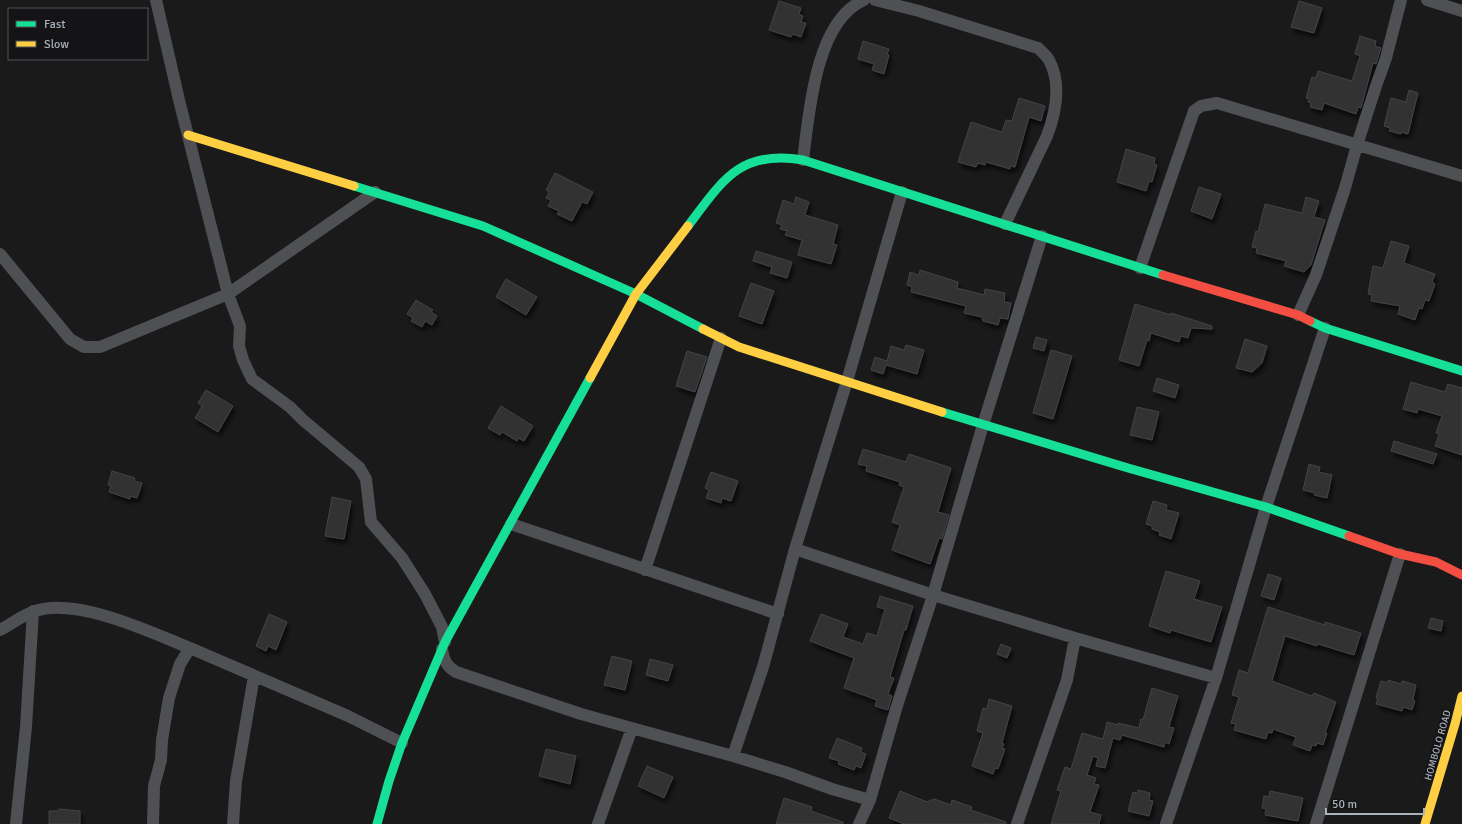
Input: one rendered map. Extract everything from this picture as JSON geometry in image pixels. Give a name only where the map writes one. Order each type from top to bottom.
[{"type":"street","points":[[156,0],[228,294],[240,326],[239,346],[252,379],[290,407],[303,420],[359,467],[366,479],[371,522],[402,558],[425,594],[442,628],[444,661],[450,669],[530,698],[733,756],[870,800]]},
{"type":"street","points":[[803,160],[812,92],[823,52],[836,23],[846,11],[864,0]]},
{"type":"street","points":[[875,0],[919,11],[1038,48],[1048,59],[1053,71],[1056,91],[1052,122],[1005,224]]},
{"type":"street","points":[[1298,315],[1316,275],[1345,188],[1357,145],[1386,58],[1401,0]]},
{"type":"street","points":[[1427,0],[1462,11]]},
{"type":"street","points":[[1140,268],[1194,111],[1201,106],[1217,103],[1462,176]]},
{"type":"street","points":[[188,135],[483,226],[636,294],[739,347],[983,425],[1266,507],[1400,554],[1436,562],[1462,575]]},
{"type":"street","points":[[377,824],[389,781],[402,743],[443,646],[636,294],[708,198],[728,176],[746,164],[770,157],[790,157],[803,160],[1140,268],[1298,315],[1325,328],[1462,371]]},
{"type":"street","points":[[0,254],[70,339],[84,347],[100,347],[228,294],[375,192]]},
{"type":"street","points":[[733,756],[763,667],[795,550],[847,381],[902,192]]},
{"type":"street","points":[[859,824],[870,800],[896,709],[933,595],[983,425],[1042,236]]},
{"type":"street","points":[[1166,824],[1216,678],[1266,507],[1325,328]]},
{"type":"street","points":[[645,570],[721,338]]},
{"type":"street","points":[[510,524],[778,614]]},
{"type":"street","points":[[795,550],[933,595],[1074,638],[1216,678]]},
{"type":"street","points":[[1316,824],[1400,554]]},
{"type":"street","points":[[0,630],[33,611],[54,607],[107,616],[190,648],[348,716],[402,743]]},
{"type":"street","points":[[16,824],[26,727],[33,611]]},
{"type":"street","points":[[1017,824],[1067,680],[1074,638]]},
{"type":"street","points":[[153,824],[154,786],[161,760],[162,740],[169,698],[180,664],[190,648]]},
{"type":"street","points":[[233,824],[236,782],[254,676]]},
{"type":"street","name":"HOMBOLO ROAD","points":[[1425,824],[1462,696]]},
{"type":"street","points":[[598,824],[632,728]]},
{"type":"building","points":[[779,1],[801,8],[799,14],[803,16],[801,22],[806,23],[801,37],[793,34],[791,37],[769,30]]},
{"type":"building","points":[[1299,1],[1322,8],[1314,33],[1291,27]]},
{"type":"building","points":[[1360,36],[1376,41],[1375,46],[1381,48],[1376,64],[1373,63],[1361,108],[1358,107],[1356,114],[1324,103],[1322,110],[1310,107],[1311,103],[1308,102],[1309,99],[1306,98],[1312,77],[1316,78],[1318,71],[1352,81],[1360,56],[1355,54]]},
{"type":"building","points":[[863,41],[889,49],[884,74],[872,70],[874,64],[858,59]]},
{"type":"building","points":[[1409,90],[1418,93],[1408,134],[1389,131],[1390,128],[1384,126],[1391,98],[1406,102]]},
{"type":"building","points":[[1019,98],[1045,106],[1041,121],[1029,117],[1015,167],[1010,166],[1010,169],[986,162],[985,165],[978,163],[976,167],[958,162],[971,122],[1002,132],[1006,120],[1012,121]]},
{"type":"building","points":[[1126,149],[1155,158],[1154,164],[1157,165],[1152,182],[1149,181],[1146,191],[1117,182]]},
{"type":"building","points":[[555,173],[593,192],[587,204],[582,202],[572,221],[557,214],[559,211],[548,206],[551,200],[546,198],[549,192],[546,190]]},
{"type":"building","points":[[1199,187],[1221,194],[1212,219],[1191,211]]},
{"type":"building","points":[[796,197],[809,202],[805,215],[838,225],[833,244],[837,245],[831,264],[798,255],[802,240],[785,235],[787,231],[780,229],[782,225],[776,223],[783,200],[794,204]]},
{"type":"building","points":[[1306,197],[1319,201],[1314,217],[1325,220],[1311,265],[1304,272],[1284,266],[1286,261],[1256,253],[1257,248],[1252,247],[1256,231],[1258,232],[1265,204],[1302,213]]},
{"type":"building","points":[[1391,241],[1409,246],[1404,263],[1435,274],[1432,282],[1435,284],[1429,301],[1425,300],[1422,309],[1419,308],[1415,320],[1398,314],[1400,306],[1371,301],[1372,295],[1368,294],[1373,266],[1383,268]]},
{"type":"building","points":[[756,251],[792,262],[787,278],[770,273],[772,267],[753,261]]},
{"type":"building","points":[[920,270],[958,282],[957,288],[984,295],[985,289],[1005,293],[1004,302],[1011,303],[1008,319],[1000,318],[998,325],[983,321],[982,317],[964,313],[966,306],[911,292],[912,287],[907,285],[910,272],[919,275]]},
{"type":"building","points":[[506,279],[537,297],[526,315],[496,297]]},
{"type":"building","points":[[751,283],[774,291],[762,324],[739,316]]},
{"type":"building","points":[[416,300],[433,310],[431,312],[437,316],[432,325],[425,321],[422,327],[411,321],[413,318],[407,314]]},
{"type":"building","points":[[1135,304],[1171,315],[1171,313],[1212,326],[1212,329],[1191,328],[1188,338],[1181,336],[1179,342],[1151,333],[1149,341],[1147,340],[1139,366],[1119,360]]},
{"type":"building","points":[[1036,337],[1047,340],[1044,351],[1033,348]]},
{"type":"building","points":[[1245,339],[1267,346],[1262,363],[1252,372],[1236,368]]},
{"type":"building","points":[[906,345],[924,350],[917,374],[886,365],[883,374],[871,370],[875,357],[887,361],[891,346],[904,350]]},
{"type":"building","points":[[1051,350],[1072,356],[1053,419],[1033,413]]},
{"type":"building","points":[[687,351],[707,357],[695,392],[676,386]]},
{"type":"building","points":[[1157,378],[1179,385],[1175,398],[1153,391]]},
{"type":"building","points":[[1411,382],[1445,392],[1448,384],[1462,388],[1462,455],[1435,446],[1439,434],[1436,433],[1442,416],[1418,409],[1417,413],[1403,409]]},
{"type":"building","points":[[206,390],[233,406],[218,432],[195,418],[202,406],[198,403]]},
{"type":"building","points":[[501,406],[533,426],[524,441],[518,438],[517,441],[502,432],[500,435],[488,428]]},
{"type":"building","points":[[1137,407],[1159,412],[1152,440],[1130,435]]},
{"type":"building","points":[[1394,441],[1437,454],[1433,464],[1391,451]]},
{"type":"building","points":[[863,449],[906,462],[909,454],[951,468],[938,512],[949,515],[942,539],[939,538],[930,564],[892,550],[900,525],[892,522],[904,487],[899,485],[900,482],[866,471],[867,466],[858,464]]},
{"type":"building","points":[[1309,464],[1320,467],[1319,472],[1332,475],[1327,498],[1314,495],[1315,493],[1303,490]]},
{"type":"building","points":[[112,471],[135,478],[134,481],[142,483],[137,498],[130,496],[130,499],[109,492],[111,486],[108,485]]},
{"type":"building","points":[[711,472],[738,481],[731,501],[722,498],[721,503],[706,498],[709,490],[705,488]]},
{"type":"building","points":[[332,497],[351,501],[344,539],[325,536]]},
{"type":"building","points":[[1153,501],[1167,505],[1166,510],[1179,513],[1171,539],[1159,535],[1160,532],[1152,529],[1152,526],[1146,524]]},
{"type":"building","points":[[1166,571],[1200,581],[1194,599],[1222,607],[1211,642],[1171,630],[1170,633],[1149,626]]},
{"type":"building","points":[[1268,574],[1281,578],[1274,600],[1261,596]]},
{"type":"building","points":[[880,596],[913,606],[890,677],[894,678],[888,694],[892,696],[888,710],[875,706],[877,700],[844,688],[854,658],[810,641],[821,614],[848,624],[843,637],[863,644],[867,633],[877,636],[885,609],[877,607]]},
{"type":"building","points":[[1268,607],[1325,625],[1325,622],[1361,633],[1354,655],[1285,636],[1272,681],[1312,696],[1314,693],[1336,702],[1325,733],[1327,733],[1323,745],[1317,743],[1316,746],[1312,745],[1310,751],[1293,745],[1296,737],[1273,729],[1272,733],[1268,732],[1266,739],[1234,730],[1236,724],[1231,723],[1239,697],[1232,695],[1239,670],[1248,673]]},
{"type":"building","points":[[269,614],[287,622],[276,650],[268,646],[266,651],[256,646]]},
{"type":"building","points":[[1431,618],[1443,621],[1441,631],[1428,628]]},
{"type":"building","points":[[1001,644],[1011,648],[1007,658],[997,654]]},
{"type":"building","points":[[612,656],[632,661],[625,690],[604,685]]},
{"type":"building","points":[[650,659],[673,665],[668,681],[646,675]]},
{"type":"building","points":[[1388,680],[1401,684],[1402,681],[1416,685],[1413,700],[1415,701],[1412,710],[1403,707],[1402,711],[1376,704],[1378,698],[1376,698],[1381,681],[1388,683]]},
{"type":"building","points":[[1152,688],[1178,696],[1169,727],[1174,728],[1169,744],[1165,742],[1164,747],[1122,735],[1120,740],[1113,738],[1105,768],[1096,766],[1098,758],[1093,756],[1087,775],[1096,778],[1094,784],[1099,785],[1090,812],[1101,815],[1099,824],[1051,824],[1061,791],[1057,790],[1065,767],[1071,769],[1082,733],[1103,739],[1107,722],[1139,728],[1141,719],[1143,720]]},
{"type":"building","points":[[989,699],[1012,706],[1002,743],[1004,744],[1002,748],[1005,749],[998,769],[995,768],[993,774],[972,766],[983,733],[977,731],[983,708],[987,709]]},
{"type":"building","points":[[837,738],[862,748],[861,752],[866,754],[861,768],[856,766],[854,770],[838,764],[839,761],[829,758]]},
{"type":"building","points":[[546,749],[576,756],[570,784],[539,776]]},
{"type":"building","points":[[647,766],[673,777],[664,798],[638,786]]},
{"type":"building","points":[[1138,790],[1150,793],[1149,800],[1153,801],[1149,816],[1128,811],[1133,792],[1137,793]]},
{"type":"building","points":[[900,791],[927,802],[934,799],[951,805],[952,800],[972,807],[971,810],[1006,822],[1006,824],[904,824],[889,818]]},
{"type":"building","points":[[1270,791],[1303,798],[1298,821],[1265,815],[1266,809],[1262,808],[1264,796],[1269,797]]},
{"type":"building","points":[[784,798],[812,807],[811,811],[843,822],[843,824],[776,824]]},
{"type":"building","points":[[59,809],[80,811],[80,824],[49,824],[49,811],[58,811]]},
{"type":"traffic: fast","points":[[688,226],[711,195],[723,182],[748,164],[763,159],[781,158],[803,160],[1163,275]]},
{"type":"traffic: fast","points":[[354,186],[483,226],[636,294],[703,329]]},
{"type":"traffic: fast","points":[[1310,321],[1325,328],[1462,371]]},
{"type":"traffic: fast","points":[[377,824],[389,781],[402,743],[445,642],[590,378]]},
{"type":"traffic: fast","points":[[942,412],[1128,468],[1266,507],[1349,536]]},
{"type":"traffic: slow","points":[[188,135],[354,186]]},
{"type":"traffic: slow","points":[[590,378],[636,294],[688,226]]},
{"type":"traffic: slow","points":[[703,329],[739,347],[942,412]]},
{"type":"traffic: slow","points":[[1425,824],[1462,696]]},
{"type":"traffic: jam","points":[[1163,275],[1298,315],[1310,321]]},
{"type":"traffic: jam","points":[[1349,536],[1400,554],[1436,562],[1462,575]]}]
